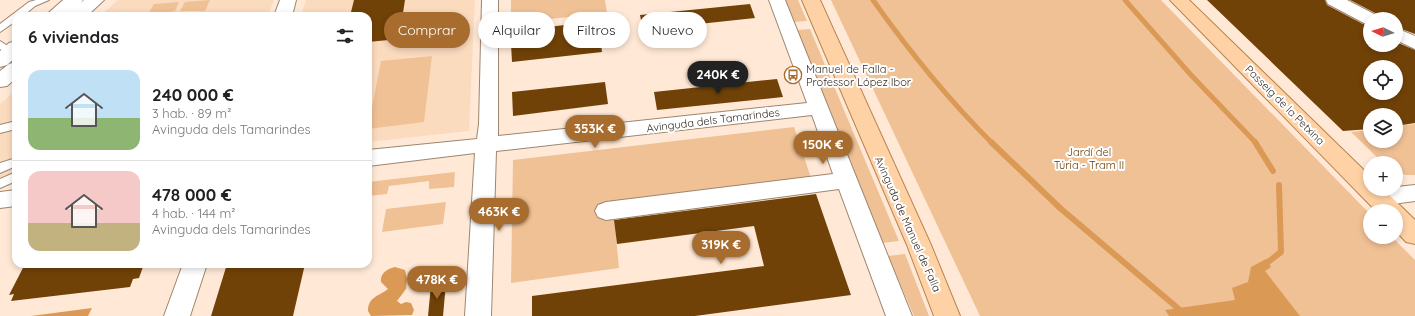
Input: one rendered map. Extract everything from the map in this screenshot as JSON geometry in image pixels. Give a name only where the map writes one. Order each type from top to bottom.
[{"type":"main road","name":"Avinguda de Manuel de Falla","points":[[811,0],[919,245],[947,316]]},
{"type":"main road","name":"Passeig de la Petxina","points":[[1179,0],[1384,204]]},
{"type":"main road","points":[[1403,223],[1415,235]]},
{"type":"street","points":[[59,12],[74,0]]},
{"type":"street","points":[[81,12],[95,0]]},
{"type":"street","points":[[284,12],[288,0]]},
{"type":"street","points":[[478,316],[484,165],[488,145],[490,0]]},
{"type":"street","points":[[777,0],[899,316]]},
{"type":"street","points":[[1334,0],[1363,16]]},
{"type":"street","points":[[1403,36],[1415,42]]},
{"type":"street","points":[[0,81],[8,54]]},
{"type":"street","name":"Avinguda dels Tamarindes","points":[[372,158],[818,108]]},
{"type":"street","points":[[606,210],[846,180]]},
{"type":"street","points":[[1384,204],[1415,193]]},
{"type":"street","points":[[0,200],[12,198]]},
{"type":"street","points":[[177,316],[194,268]]},
{"type":"lane","points":[[21,12],[32,4],[45,0]]},
{"type":"lane","points":[[0,29],[12,19]]},
{"type":"lane","points":[[0,129],[12,126]]},
{"type":"lane","points":[[0,169],[7,164],[12,163]]},
{"type":"lane","points":[[0,178],[12,176]]},
{"type":"lane","points":[[0,184],[12,177]]},
{"type":"shaded area","points":[[118,0],[274,0],[270,12],[104,12]]},
{"type":"shaded area","points":[[306,0],[475,0],[469,131],[372,142],[372,12],[302,12]]},
{"type":"shaded area","points":[[12,94],[12,182],[0,183],[0,104]]},
{"type":"shaded area","points":[[1266,259],[1271,267],[1265,271],[1300,316],[1169,316],[1165,310],[1235,300],[1232,288],[1248,282],[1251,267]]},
{"type":"shaded area","points":[[395,267],[405,270],[407,279],[406,289],[397,301],[401,304],[406,302],[411,303],[414,310],[412,315],[371,316],[368,311],[368,306],[375,297],[388,289],[381,282],[382,276],[387,270]]},
{"type":"shaded area","points":[[92,308],[88,316],[31,316]]},
{"type":"green space","points":[[210,0],[205,11],[180,11],[185,2]]},
{"type":"green space","points":[[511,0],[605,0],[607,12],[563,12],[563,18],[555,18],[555,12],[511,12]]},
{"type":"green space","points":[[784,0],[798,0],[807,21],[793,22]]},
{"type":"green space","name":"Jardí del Túria - Tram II","points":[[831,0],[1161,0],[1363,207],[1363,244],[1399,244],[1415,260],[1415,316],[980,316]]},
{"type":"green space","points":[[179,2],[175,11],[149,12],[154,4]]},
{"type":"green space","points":[[810,29],[899,241],[882,243],[797,30]]},
{"type":"green space","points":[[432,56],[424,122],[372,128],[372,108],[381,61]]},
{"type":"green space","points":[[1415,124],[1415,175],[1403,174],[1403,156],[1376,156],[1368,148],[1403,148],[1403,125]]},
{"type":"green space","points":[[794,127],[815,190],[614,216],[619,268],[511,283],[513,160]]},
{"type":"green space","points":[[1363,131],[1363,144],[1351,132]]},
{"type":"green space","points":[[455,172],[454,187],[429,189],[429,181],[389,186],[387,194],[372,196],[372,182]]},
{"type":"green space","points":[[446,202],[443,224],[382,232],[386,209]]},
{"type":"green space","points":[[905,254],[929,316],[914,316],[888,256]]},
{"type":"building","points":[[354,0],[405,0],[403,12],[384,12],[384,40],[372,42],[372,12],[351,12]]},
{"type":"building","points":[[1207,0],[1325,0],[1327,5],[1363,24],[1363,52],[1403,52],[1403,45],[1415,50],[1415,123],[1403,125],[1403,108],[1363,108],[1363,130],[1343,131]]},
{"type":"building","points":[[1350,0],[1415,0],[1415,34],[1403,30],[1403,12],[1373,12]]},
{"type":"building","points":[[750,4],[755,18],[707,23],[707,12],[670,12]]},
{"type":"building","points":[[563,25],[563,48],[602,48],[602,52],[512,62],[511,48],[555,48],[555,26]]},
{"type":"building","points":[[777,79],[783,97],[657,110],[654,92]]},
{"type":"building","points":[[605,82],[608,104],[513,116],[512,92]]},
{"type":"building","points":[[816,194],[851,295],[695,316],[532,316],[532,296],[764,266],[754,226],[617,244],[614,220]]},
{"type":"building","points":[[23,268],[143,268],[139,278],[133,279],[130,287],[11,301],[14,294],[9,295]]},
{"type":"building","points":[[226,268],[304,268],[293,316],[211,316]]},
{"type":"building","points":[[446,283],[443,316],[428,316],[431,285]]},
{"type":"waterway","points":[[873,0],[930,74],[992,143]]},
{"type":"waterway","points":[[1125,0],[1191,75],[1256,143]]},
{"type":"waterway","points":[[1255,142],[1273,171]]},
{"type":"waterway","points":[[992,143],[1060,208],[1187,316]]},
{"type":"waterway","points":[[1268,262],[1281,252],[1279,185]]},
{"type":"place","name":"Manuel de Falla - Professor López Ibor","points":[[793,75]]}]
